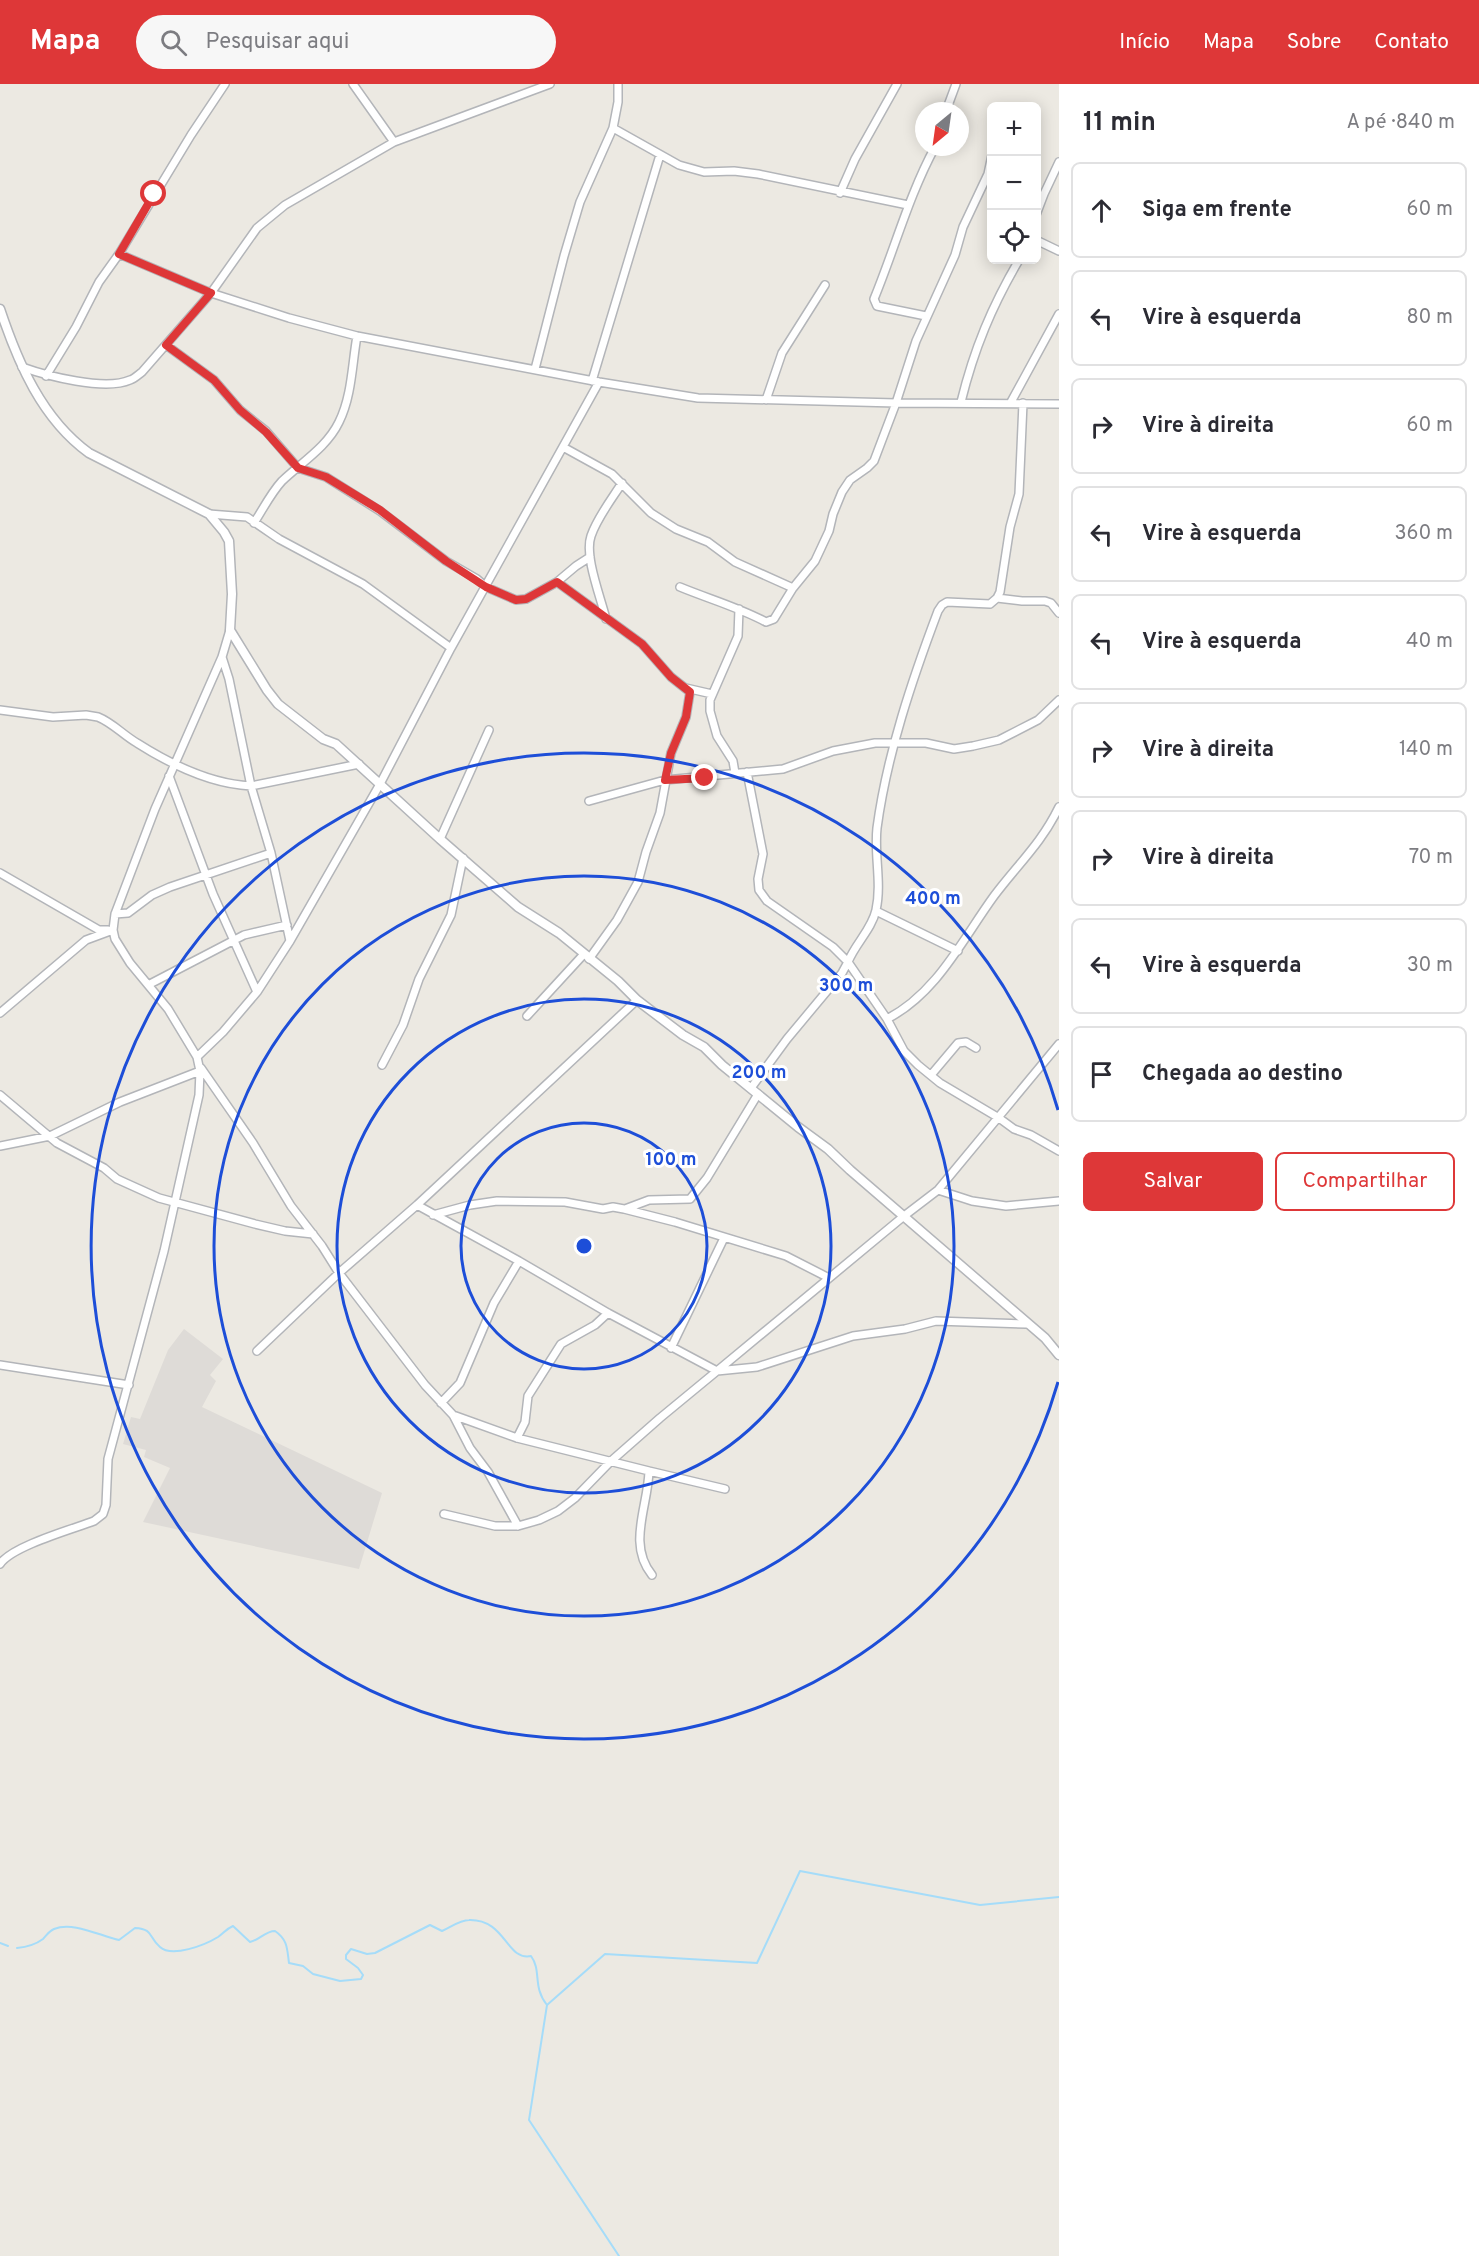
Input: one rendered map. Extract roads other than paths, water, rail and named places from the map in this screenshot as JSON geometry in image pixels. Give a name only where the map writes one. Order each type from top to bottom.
[{"type":"street","points":[[46,376],[76,327],[99,282],[119,254],[190,135],[225,84]]},
{"type":"street","points":[[353,84],[394,142]]},
{"type":"street","points":[[22,367],[46,376],[97,383],[115,384],[129,381],[142,372],[211,293],[257,228],[285,205],[394,142],[536,86],[550,84]]},
{"type":"street","points":[[535,369],[580,202],[613,128],[618,102],[618,84]]},
{"type":"street","points":[[840,193],[855,159],[897,84]]},
{"type":"street","points":[[949,102],[956,84]]},
{"type":"street","points":[[613,128],[679,165],[704,172],[735,171],[758,174],[840,193],[908,205]]},
{"type":"street","points":[[197,1057],[223,1032],[256,992],[290,941],[380,784],[451,648],[563,447],[596,382],[660,155]]},
{"type":"street","points":[[926,316],[878,306],[873,299],[908,205],[931,156]]},
{"type":"street","points":[[680,587],[770,622],[815,561],[829,531],[842,492],[850,480],[874,461],[926,316],[955,255],[963,226],[988,174],[992,156]]},
{"type":"street","points":[[1038,210],[1059,162]]},
{"type":"street","points":[[1041,242],[1059,250]]},
{"type":"street","points":[[119,254],[211,293],[357,336],[596,382],[698,398],[1059,404]]},
{"type":"street","points":[[961,402],[983,329],[997,298],[1017,264]]},
{"type":"street","points":[[766,400],[782,353],[825,285]]},
{"type":"street","points":[[0,309],[22,367],[56,425],[72,441],[89,453],[209,514],[247,517],[279,539],[363,584],[451,648]]},
{"type":"street","points":[[1011,402],[1059,314]]},
{"type":"street","points":[[254,523],[281,482],[325,442],[339,422],[348,394],[357,336]]},
{"type":"street","points":[[166,345],[214,380],[240,410],[266,432],[298,468],[326,477],[380,510],[446,561],[486,587],[516,600],[526,599],[557,582],[590,557]]},
{"type":"street","points":[[624,1209],[650,1200],[690,1199],[707,1178],[755,1091],[787,1040],[842,973],[876,911],[877,829],[895,742],[913,683],[942,605],[954,601],[990,604],[997,598],[1010,527],[1019,494],[1023,403]]},
{"type":"street","points":[[563,447],[612,474],[651,513],[676,529],[708,542],[735,562],[793,588]]},
{"type":"street","points":[[606,619],[590,557],[590,536],[622,483]]},
{"type":"street","points":[[0,1563],[19,1549],[94,1521],[103,1514],[106,1505],[108,1459],[164,1251],[199,1095],[200,1069],[197,1057],[168,1009],[130,963],[115,939],[113,930],[115,914],[169,776],[222,657],[230,630],[232,594],[229,541],[209,514]]},
{"type":"street","points":[[527,1016],[587,957],[617,920],[638,882],[660,813],[671,753],[686,717],[690,692],[677,682],[642,644],[557,582]]},
{"type":"street","points":[[997,598],[1046,601],[1052,603],[1059,613]]},
{"type":"street","points":[[735,773],[733,760],[717,736],[710,711],[712,694],[738,636],[739,609]]},
{"type":"street","points":[[230,630],[278,704],[323,739],[336,744],[518,906],[552,928],[618,981],[637,1000],[683,1035],[704,1047],[828,1149],[1026,1324],[1045,1338],[1059,1355]]},
{"type":"street","points":[[222,657],[229,679],[251,786],[271,853],[290,941]]},
{"type":"street","points":[[686,688],[712,694]]},
{"type":"street","points":[[589,801],[665,780],[783,769],[833,751],[875,743],[926,743],[954,749],[999,740],[1038,720],[1059,700]]},
{"type":"street","points":[[0,710],[53,717],[86,715],[98,717],[135,743],[213,780],[233,785],[251,786],[359,764]]},
{"type":"street","points":[[440,838],[489,730]]},
{"type":"street","points":[[747,772],[762,846],[759,890],[767,901],[833,947],[848,962],[887,1019],[904,1051],[931,1075],[1014,1129],[1031,1135],[1059,1151]]},
{"type":"street","points":[[169,776],[207,876],[256,992]]},
{"type":"street","points":[[887,1019],[902,1011],[929,987],[958,951],[994,896],[1040,841],[1059,807]]},
{"type":"street","points":[[115,914],[128,913],[152,895],[170,887],[271,853]]},
{"type":"street","points":[[382,1065],[403,1025],[419,979],[451,915],[463,858]]},
{"type":"street","points":[[0,873],[99,930],[113,930]]},
{"type":"street","points":[[876,911],[958,951]]},
{"type":"street","points":[[148,985],[244,935],[287,925]]},
{"type":"street","points":[[0,1012],[86,940],[113,930]]},
{"type":"street","points":[[257,1352],[637,1000]]},
{"type":"street","points":[[931,1075],[958,1042],[966,1042],[976,1048]]},
{"type":"street","points":[[444,1514],[495,1526],[518,1526],[558,1511],[575,1498],[610,1462],[717,1371],[938,1190],[1059,1044]]},
{"type":"street","points":[[0,1146],[50,1136],[120,1102],[200,1069]]},
{"type":"street","points":[[200,1069],[253,1143],[291,1206],[313,1234],[339,1274],[453,1415],[470,1448],[488,1472],[518,1526]]},
{"type":"street","points":[[0,1095],[76,1154],[104,1168],[117,1179],[159,1198],[255,1224],[313,1234]]},
{"type":"street","points":[[938,1190],[1005,1206],[1059,1202]]},
{"type":"street","points":[[433,1215],[497,1201],[554,1202],[603,1209],[624,1209],[675,1222],[786,1257],[829,1278]]},
{"type":"street","points":[[417,1206],[671,1348],[717,1371],[757,1367],[853,1336],[905,1329],[936,1321],[1026,1324]]},
{"type":"street","points":[[671,1348],[724,1238]]},
{"type":"street","points":[[441,1403],[460,1383],[494,1303],[519,1261]]},
{"type":"street","points":[[517,1438],[525,1422],[528,1396],[561,1344],[595,1325],[608,1313]]},
{"type":"street","points":[[0,1365],[129,1385]]},
{"type":"street","points":[[453,1415],[517,1438],[725,1489]]},
{"type":"street","points":[[649,1471],[639,1549],[644,1564],[652,1575]]},
{"type":"waterway","points":[[17,1948],[37,1943],[49,1932],[61,1927],[78,1928],[119,1940],[135,1928],[148,1932],[165,1950],[180,1951],[212,1940],[233,1926],[250,1942],[268,1932],[275,1931],[285,1941],[289,1963],[303,1966],[313,1974],[340,1981],[361,1979],[363,1975],[346,1959],[351,1949],[367,1954],[375,1953],[430,1925],[442,1931],[466,1920],[481,1921],[498,1932],[516,1952],[523,1956],[531,1956],[536,1967],[542,1998],[547,2005],[605,1954],[757,1963],[800,1871],[980,1905],[1059,1897]]},
{"type":"waterway","points":[[0,1943],[8,1946]]},
{"type":"waterway","points":[[547,2005],[529,2120],[619,2256]]}]
